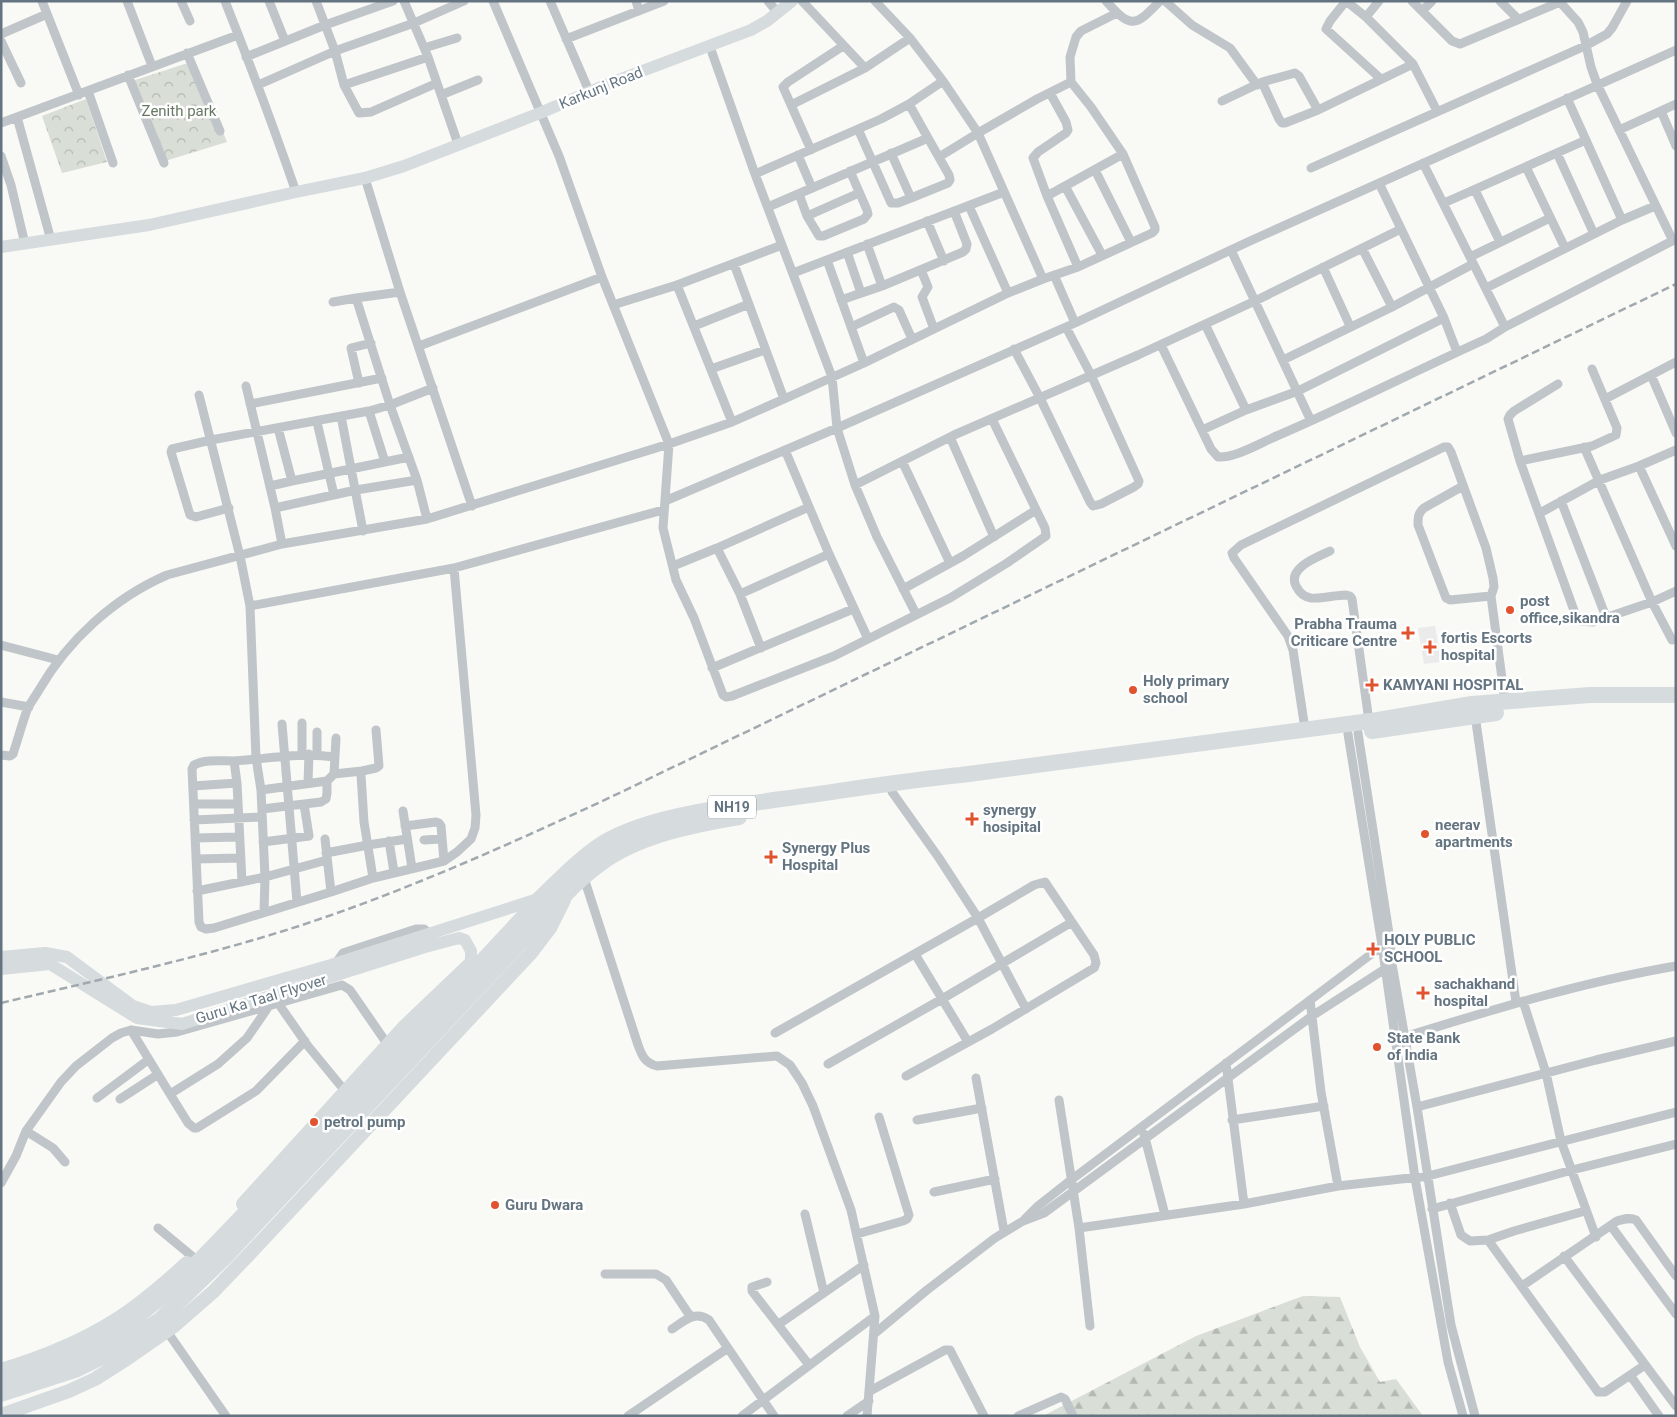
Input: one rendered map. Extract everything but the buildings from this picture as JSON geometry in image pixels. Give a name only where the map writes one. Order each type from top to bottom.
[{"type":"highway","name":"NH19","points":[[1,1381],[70,1351],[99,1343],[135,1318],[170,1288],[209,1251],[365,1089],[400,1061],[471,968],[530,910],[538,899],[579,860],[606,841],[657,822],[707,810],[917,780],[961,776],[1305,730],[1472,704],[1580,696],[1676,695]]},
{"type":"highway","name":"NH19","points":[[1,1394],[75,1370],[163,1326],[400,1061],[569,891],[607,859],[650,839],[718,820],[892,792],[1408,727],[1520,710],[1575,706],[1676,706]]},
{"type":"main road","name":"Karkunj Road","points":[[1,247],[158,223],[365,178],[404,166],[540,113],[589,91],[751,30],[778,13],[792,1]]},
{"type":"main road","name":"Guru Ka Taal Flyover","points":[[1,956],[45,953],[67,957],[134,1006],[151,1012],[176,1010],[331,965],[538,899]]},
{"type":"main road","name":"Guru Ka Taal Flyover","points":[[1,969],[50,964],[136,1018],[182,1024],[459,938],[465,940],[471,951],[471,968]]},
{"type":"main road","points":[[1,1370],[70,1351],[154,1291],[193,1257],[345,1091],[400,1061]]},
{"type":"main road","points":[[1,1415],[69,1391],[95,1379],[163,1326]]},
{"type":"street","points":[[42,1],[79,95]]},
{"type":"street","points":[[127,1],[152,66]]},
{"type":"street","points":[[181,1],[190,21]]},
{"type":"street","points":[[225,1],[258,85],[296,192]]},
{"type":"street","points":[[269,1],[285,41]]},
{"type":"street","points":[[316,1],[335,50],[344,85],[359,113],[379,108],[437,83]]},
{"type":"street","points":[[246,57],[393,1]]},
{"type":"street","points":[[404,1],[426,52],[458,144]]},
{"type":"street","points":[[258,85],[335,50],[414,23],[464,1]]},
{"type":"street","points":[[493,1],[559,156],[602,277],[669,444],[663,528],[676,580],[694,618],[722,692],[726,697],[834,656],[950,598],[1042,540],[1046,532],[992,418]]},
{"type":"street","points":[[550,1],[589,91]]},
{"type":"street","points":[[636,1],[639,11]]},
{"type":"street","points":[[768,1],[778,13]]},
{"type":"street","points":[[802,1],[864,68]]},
{"type":"street","points":[[875,1],[910,38],[943,81],[978,133],[1043,279]]},
{"type":"street","points":[[1106,1],[1117,13],[1132,22],[1140,20],[1160,1]]},
{"type":"street","points":[[1165,1],[1192,24],[1230,48],[1259,83],[1282,123],[1318,110],[1413,64]]},
{"type":"street","points":[[1381,79],[1326,29],[1346,1],[1366,17],[1413,64],[1437,111]]},
{"type":"street","points":[[1366,17],[1379,1]]},
{"type":"street","points":[[1161,345],[1215,454],[1218,457],[1223,457],[1240,452],[1311,421],[1457,352],[1674,240],[1655,206],[1597,84],[1585,46],[1583,32],[1578,22],[1560,2],[1460,44],[1452,41],[1412,1]]},
{"type":"street","points":[[1422,11],[1432,1]]},
{"type":"street","points":[[1500,1],[1518,19]]},
{"type":"street","points":[[1311,168],[1585,46],[1607,34],[1627,1]]},
{"type":"street","points":[[566,40],[660,2]]},
{"type":"street","points":[[1,755],[10,756],[13,754],[29,707],[58,660],[109,609],[149,583],[167,575],[282,544],[427,519],[669,444],[732,422],[864,363],[1008,293],[1078,267],[1156,230],[1123,154],[1091,107],[1071,82],[1070,57],[1076,37],[1081,31],[1117,13]]},
{"type":"street","points":[[1,34],[47,14]]},
{"type":"street","points":[[1,123],[238,35]]},
{"type":"street","points":[[344,85],[457,38]]},
{"type":"street","points":[[791,105],[864,68],[910,38]]},
{"type":"street","points":[[1,41],[21,84]]},
{"type":"street","points":[[811,150],[784,93],[783,87],[843,46]]},
{"type":"street","points":[[710,47],[755,174],[832,377],[837,428],[855,485],[877,537],[916,614]]},
{"type":"street","points":[[250,606],[454,568],[664,506],[785,450],[1075,323],[1231,250],[1676,50]]},
{"type":"street","points":[[188,53],[220,131]]},
{"type":"street","points":[[1222,101],[1259,83],[1295,72],[1318,110]]},
{"type":"street","points":[[128,75],[164,164]]},
{"type":"street","points":[[441,95],[478,80]]},
{"type":"street","points":[[755,174],[910,104],[943,81]]},
{"type":"street","points":[[939,157],[978,133],[1071,82]]},
{"type":"street","points":[[88,91],[113,163]]},
{"type":"street","points":[[1050,93],[1066,122],[1068,130],[1034,155],[1034,162],[1078,267]]},
{"type":"street","points":[[1567,98],[1622,220]]},
{"type":"street","points":[[858,129],[891,203],[898,203],[948,183],[950,180],[949,175],[910,104]]},
{"type":"street","points":[[1619,130],[1676,104]]},
{"type":"street","points":[[1661,111],[1676,146]]},
{"type":"street","points":[[17,117],[51,240]]},
{"type":"street","points":[[768,207],[928,138]]},
{"type":"street","points":[[1444,203],[1586,140]]},
{"type":"street","points":[[891,153],[911,198]]},
{"type":"street","points":[[1557,153],[1594,234]]},
{"type":"street","points":[[1047,196],[1123,154]]},
{"type":"street","points":[[1,156],[11,185],[25,244]]},
{"type":"street","points":[[798,156],[812,188]]},
{"type":"street","points":[[1423,163],[1505,327]]},
{"type":"street","points":[[1526,167],[1565,248]]},
{"type":"street","points":[[1095,170],[1131,242]]},
{"type":"street","points":[[799,194],[819,236],[864,219],[868,214],[850,171]]},
{"type":"street","points":[[365,178],[400,292],[472,506]]},
{"type":"street","points":[[1379,183],[1444,318],[1457,352]]},
{"type":"street","points":[[1065,186],[1102,255]]},
{"type":"street","points":[[1475,190],[1500,242]]},
{"type":"street","points":[[793,273],[1004,192]]},
{"type":"street","points":[[808,216],[859,193]]},
{"type":"street","points":[[969,206],[1008,293]]},
{"type":"street","points":[[1486,288],[1622,220],[1655,206]]},
{"type":"street","points":[[841,300],[882,286],[963,252],[967,244],[954,211]]},
{"type":"street","points":[[1283,360],[1430,288],[1500,242],[1550,218]]},
{"type":"street","points":[[927,221],[944,260]]},
{"type":"street","points":[[855,485],[950,437],[1161,345],[1255,301],[1401,229]]},
{"type":"street","points":[[867,244],[882,286]]},
{"type":"street","points":[[613,305],[677,285],[782,245]]},
{"type":"street","points":[[1362,248],[1392,307]]},
{"type":"street","points":[[1231,250],[1311,421]]},
{"type":"street","points":[[847,252],[861,293]]},
{"type":"street","points":[[827,260],[864,363]]},
{"type":"street","points":[[734,264],[784,399]]},
{"type":"street","points":[[1323,268],[1350,326]]},
{"type":"street","points":[[921,270],[928,286],[922,297],[934,329]]},
{"type":"street","points":[[1054,276],[1075,323]]},
{"type":"street","points":[[419,346],[602,277]]},
{"type":"street","points":[[677,285],[732,422]]},
{"type":"street","points":[[333,302],[400,292]]},
{"type":"street","points":[[356,298],[390,405],[417,480],[427,519]]},
{"type":"street","points":[[694,326],[749,304]]},
{"type":"street","points":[[851,327],[894,307],[899,310],[912,339]]},
{"type":"street","points":[[1202,430],[1246,410],[1298,391],[1444,318]]},
{"type":"street","points":[[1205,324],[1246,410]]},
{"type":"street","points":[[1014,349],[1090,502],[1093,506],[1101,504],[1134,487],[1139,481],[1091,375],[1066,327]]},
{"type":"street","points":[[359,383],[351,348],[371,343]]},
{"type":"street","points":[[711,370],[765,350]]},
{"type":"street","points":[[1605,400],[1676,362]]},
{"type":"street","points":[[1520,461],[1592,446],[1613,437],[1618,432],[1592,369]]},
{"type":"street","points":[[1651,375],[1676,433]]},
{"type":"street","points":[[250,404],[382,378]]},
{"type":"street","points":[[1558,384],[1510,415],[1508,419],[1520,461],[1576,616],[1581,621],[1586,622],[1652,602],[1676,591]]},
{"type":"street","points":[[246,386],[282,544]]},
{"type":"street","points":[[228,508],[196,517],[190,515],[171,452],[174,447],[369,411],[433,388]]},
{"type":"street","points":[[199,395],[240,556],[250,606],[256,758],[261,790],[265,877],[264,912]]},
{"type":"street","points":[[369,411],[385,462]]},
{"type":"street","points":[[341,416],[363,531]]},
{"type":"street","points":[[317,422],[334,495]]},
{"type":"street","points":[[278,428],[292,481]]},
{"type":"street","points":[[950,437],[994,537]]},
{"type":"street","points":[[1305,730],[1293,650],[1288,636],[1232,553],[1241,545],[1440,447],[1448,448],[1451,452],[1490,563],[1494,587],[1491,596],[1505,701]]},
{"type":"street","points":[[1584,447],[1652,602],[1672,640]]},
{"type":"street","points":[[785,450],[853,609],[868,639]]},
{"type":"street","points":[[1540,513],[1600,480],[1676,450]]},
{"type":"street","points":[[270,486],[409,457]]},
{"type":"street","points":[[902,462],[950,564]]},
{"type":"street","points":[[1639,466],[1676,546]]},
{"type":"street","points":[[275,508],[356,490],[417,480]]},
{"type":"street","points":[[1463,486],[1420,511],[1418,525],[1446,598],[1450,600],[1491,596]]},
{"type":"street","points":[[1561,502],[1606,617]]},
{"type":"street","points":[[673,566],[809,507]]},
{"type":"street","points":[[903,589],[950,564],[1036,510]]},
{"type":"street","points":[[717,548],[740,594],[761,648]]},
{"type":"street","points":[[1330,551],[1314,558],[1297,571],[1294,576],[1294,583],[1299,591],[1309,598],[1346,595],[1352,599],[1369,721]]},
{"type":"street","points":[[740,594],[829,554]]},
{"type":"street","points":[[335,757],[309,754],[200,762],[194,765],[192,769],[198,922],[201,927],[206,929],[394,872],[444,861],[471,839],[476,828],[476,816],[454,568]]},
{"type":"street","points":[[712,668],[853,609]]},
{"type":"street","points":[[1,645],[58,660]]},
{"type":"street","points":[[1,702],[29,707]]},
{"type":"street","points":[[1475,716],[1520,1002],[1546,1073],[1561,1141],[1596,1237]]},
{"type":"street","points":[[282,724],[297,902]]},
{"type":"street","points":[[302,724],[309,754],[308,783]]},
{"type":"street","points":[[261,790],[327,781],[334,774],[376,768],[379,766],[376,730]]},
{"type":"street","points":[[309,754],[317,732]]},
{"type":"street","points":[[1353,733],[1386,942],[1415,1178],[1448,1362],[1463,1416]]},
{"type":"street","points":[[334,774],[336,738]]},
{"type":"street","points":[[234,761],[237,783],[242,882]]},
{"type":"street","points":[[362,771],[364,822],[373,878]]},
{"type":"street","points":[[194,820],[239,818],[289,806],[321,802],[326,799],[328,793],[327,781]]},
{"type":"street","points":[[193,786],[237,783]]},
{"type":"street","points":[[892,792],[939,858],[978,918],[1026,1009]]},
{"type":"street","points":[[194,804],[238,804]]},
{"type":"street","points":[[263,842],[309,836],[304,804]]},
{"type":"street","points":[[403,811],[412,868]]},
{"type":"street","points":[[405,826],[439,823],[444,861]]},
{"type":"street","points":[[195,838],[240,837]]},
{"type":"street","points":[[325,839],[331,892]]},
{"type":"street","points":[[197,891],[265,877],[368,844],[407,839]]},
{"type":"street","points":[[424,840],[442,839]]},
{"type":"street","points":[[389,841],[394,872]]},
{"type":"street","points":[[196,859],[240,858]]},
{"type":"street","points":[[584,878],[643,1058],[649,1064],[657,1066],[777,1056],[790,1065],[802,1083],[813,1106],[851,1210],[875,1316],[867,1416]]},
{"type":"street","points":[[775,1033],[1034,885],[1045,882],[1094,955],[1096,963],[1094,968],[1026,1009],[906,1076]]},
{"type":"street","points":[[828,1064],[1072,922]]},
{"type":"street","points":[[342,985],[338,960],[343,953],[416,929],[424,929],[427,935]]},
{"type":"street","points":[[1023,1221],[1038,1206],[1071,1180],[1386,942]]},
{"type":"street","points":[[914,954],[968,1042]]},
{"type":"street","points":[[1404,1037],[1520,1002],[1639,972],[1676,966]]},
{"type":"street","points":[[874,1334],[964,1261],[1004,1232],[1023,1221],[1044,1213],[1073,1193],[1312,1016],[1388,967]]},
{"type":"street","points":[[1388,967],[1417,1107],[1451,1325],[1475,1416]]},
{"type":"street","points":[[1,1183],[16,1156],[26,1131],[60,1082],[76,1066],[121,1033],[131,1030],[158,1034],[177,1032],[342,985],[350,990],[400,1061]]},
{"type":"street","points":[[1310,1000],[1324,1106],[1338,1186]]},
{"type":"street","points":[[274,1004],[345,1091]]},
{"type":"street","points":[[170,1094],[218,1064],[246,1038],[274,1004]]},
{"type":"street","points":[[131,1030],[188,1123],[194,1128],[197,1128],[256,1091],[305,1041]]},
{"type":"street","points":[[1417,1107],[1676,1041]]},
{"type":"street","points":[[97,1098],[148,1060]]},
{"type":"street","points":[[1226,1063],[1244,1204]]},
{"type":"street","points":[[120,1099],[157,1074]]},
{"type":"street","points":[[976,1078],[1004,1232]]},
{"type":"street","points":[[1059,1100],[1079,1228],[1090,1326]]},
{"type":"street","points":[[1232,1120],[1324,1106]]},
{"type":"street","points":[[917,1120],[982,1108]]},
{"type":"street","points":[[1079,1228],[1244,1204],[1338,1186],[1428,1176],[1676,1112]]},
{"type":"street","points":[[856,1234],[903,1221],[909,1216],[879,1117]]},
{"type":"street","points":[[1142,1126],[1165,1215]]},
{"type":"street","points":[[26,1131],[53,1148],[65,1162]]},
{"type":"street","points":[[1432,1209],[1572,1170],[1676,1144]]},
{"type":"street","points":[[934,1192],[995,1179]]},
{"type":"street","points":[[1450,1203],[1463,1238],[1470,1241],[1488,1240],[1585,1211]]},
{"type":"street","points":[[805,1214],[824,1293]]},
{"type":"street","points":[[1522,1286],[1617,1221],[1626,1218],[1636,1220],[1676,1276]]},
{"type":"street","points":[[1610,1226],[1676,1314]]},
{"type":"street","points":[[158,1228],[193,1257]]},
{"type":"street","points":[[1488,1240],[1598,1392],[1605,1392],[1645,1365]]},
{"type":"street","points":[[1564,1256],[1676,1406]]},
{"type":"street","points":[[779,1324],[864,1265]]},
{"type":"street","points":[[605,1274],[656,1274],[661,1276],[666,1280],[691,1316]]},
{"type":"street","points":[[767,1282],[754,1286],[752,1289],[809,1364]]},
{"type":"street","points":[[672,1329],[691,1316],[702,1316],[709,1320],[774,1416]]},
{"type":"street","points":[[742,1416],[875,1316]]},
{"type":"street","points":[[163,1326],[226,1416]]},
{"type":"street","points":[[628,1416],[728,1348]]},
{"type":"street","points":[[870,1391],[945,1350],[950,1350],[984,1416]]},
{"type":"street","points":[[1630,1375],[1660,1416]]},
{"type":"street","points":[[1019,1416],[1061,1397],[1065,1399],[1073,1416]]},
{"type":"street","points":[[847,1416],[869,1401]]},
{"type":"shaded area","name":"fortis Escorts hospital","points":[[1435,626],[1441,662],[1424,664],[1418,628]]},
{"type":"green space","name":"Zenith park","points":[[194,61],[227,142],[165,161],[132,81]]},
{"type":"green space","points":[[86,99],[107,162],[62,173],[42,116]]},
{"type":"green space","points":[[1303,1296],[1340,1297],[1360,1347],[1380,1382],[1396,1379],[1423,1416],[1043,1416],[1196,1336]]},
{"type":"railway","points":[[1,1003],[153,967],[265,937],[381,897],[458,866],[611,797],[1676,284]]},
{"type":"place","name":"post office,sikandra","points":[[1510,610]]},
{"type":"place","name":"Prabha Trauma Criticare Centre","points":[[1408,633]]},
{"type":"place","name":"fortis Escorts hospital","points":[[1430,647]]},
{"type":"place","name":"KAMYANI HOSPITAL","points":[[1372,685]]},
{"type":"place","name":"Holy primary school","points":[[1133,690]]},
{"type":"place","name":"synergy hosipital","points":[[972,819]]},
{"type":"place","name":"neerav apartments","points":[[1425,834]]},
{"type":"place","name":"Synergy Plus Hospital","points":[[771,857]]},
{"type":"place","name":"HOLY PUBLIC SCHOOL","points":[[1373,949]]},
{"type":"place","name":"sachakhand hospital","points":[[1423,993]]},
{"type":"place","name":"State Bank of India","points":[[1377,1047]]},
{"type":"place","name":"petrol pump","points":[[314,1122]]},
{"type":"place","name":"Guru Dwara","points":[[495,1205]]}]
